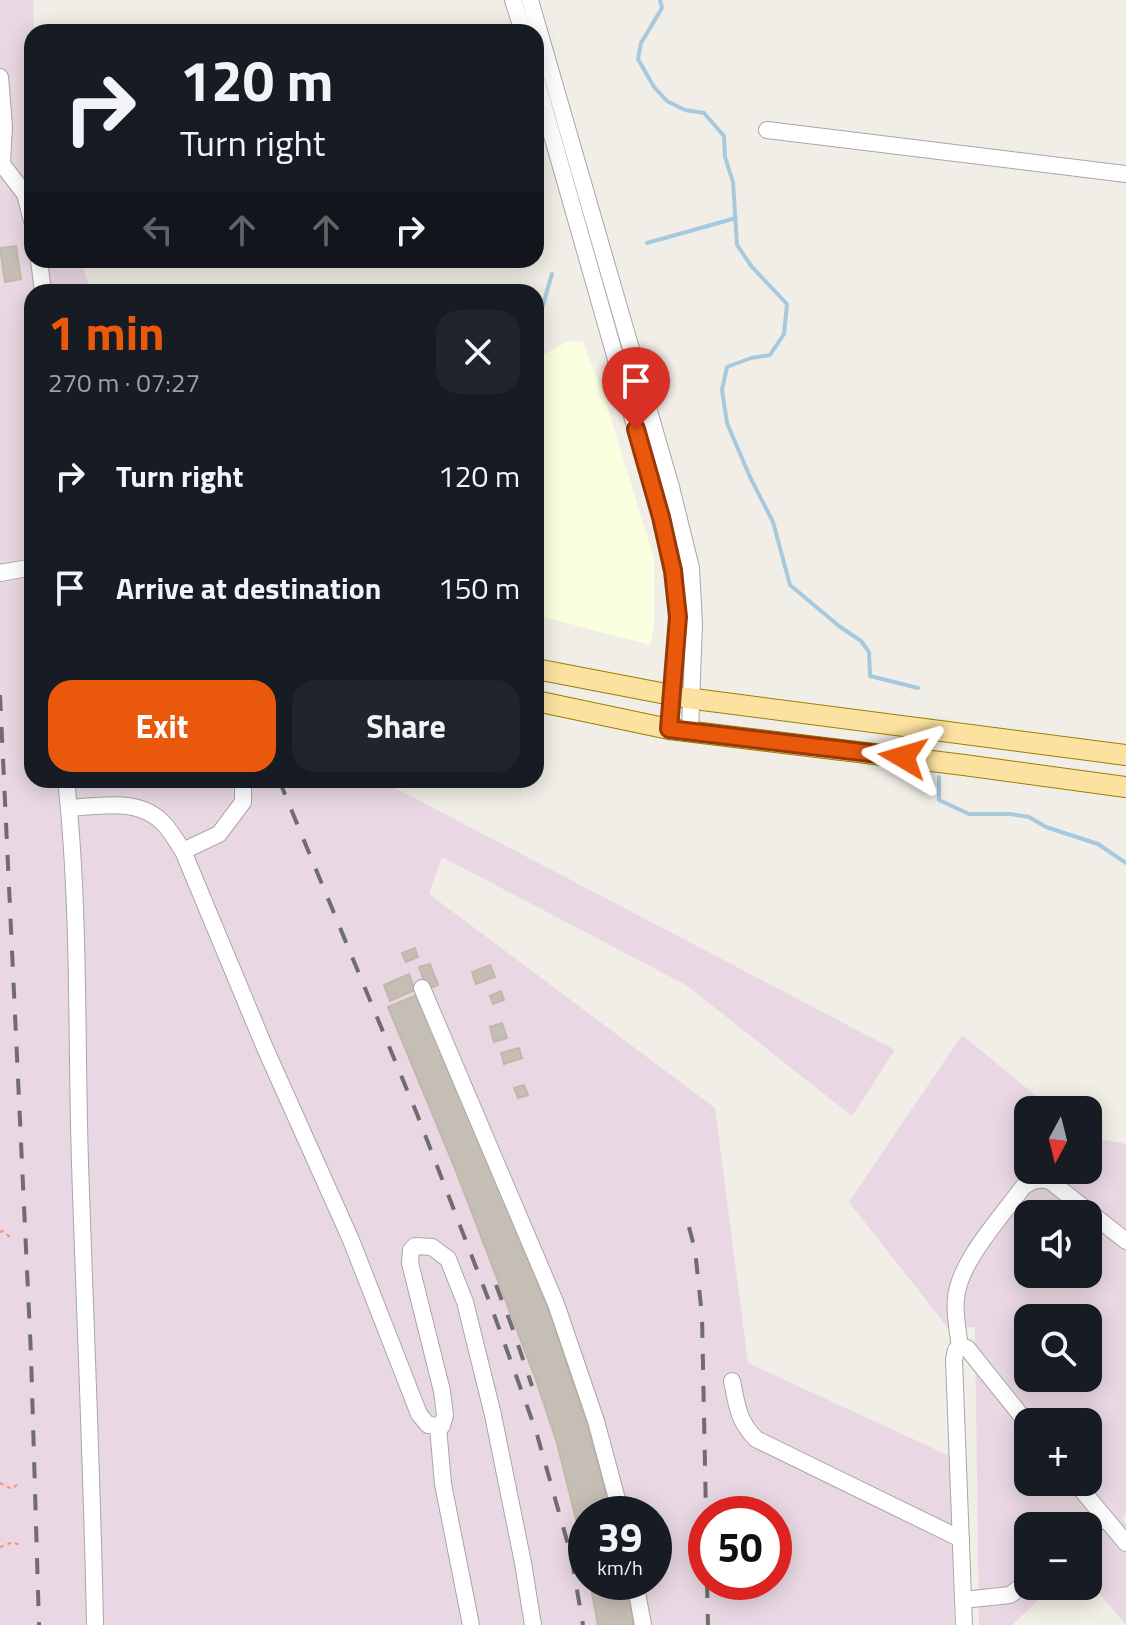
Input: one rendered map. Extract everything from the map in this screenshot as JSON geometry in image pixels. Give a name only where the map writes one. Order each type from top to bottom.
[{"type":"main road","points":[[544,671],[682,697],[1126,755]]},
{"type":"main road","points":[[544,703],[680,730],[1126,787]]},
{"type":"street","points":[[513,0],[520,24]]},
{"type":"street","points":[[530,0],[537,24]]},
{"type":"street","points":[[544,48],[667,472],[691,568],[694,624],[680,730]]},
{"type":"street","points":[[0,77],[4,126],[2,164],[24,193]]},
{"type":"street","points":[[544,107],[661,517],[678,617],[682,697]]},
{"type":"street","points":[[767,130],[1126,174]]},
{"type":"street","points":[[0,573],[24,569]]},
{"type":"street","points":[[67,788],[77,969],[95,1625]]},
{"type":"street","points":[[183,851],[219,834],[243,802],[243,788]]},
{"type":"street","points":[[69,808],[134,806],[164,822],[183,851],[265,1048],[351,1240],[419,1414],[428,1425],[438,1427],[442,1426],[445,1415],[442,1391],[410,1263],[411,1250],[415,1246],[432,1247],[448,1259],[465,1302],[493,1415],[533,1625]]},
{"type":"street","points":[[422,988],[556,1304],[596,1421],[616,1496]]},
{"type":"street","points":[[960,1347],[955,1301],[963,1272],[1023,1187],[1033,1180],[1050,1181],[1126,1241]]},
{"type":"street","points":[[960,1347],[967,1348],[1015,1408]]},
{"type":"street","points":[[960,1347],[954,1360],[964,1625]]},
{"type":"street","points":[[732,1381],[740,1418],[756,1439],[961,1539]]},
{"type":"street","points":[[438,1427],[443,1484],[471,1625]]},
{"type":"street","points":[[1087,1496],[1126,1543]]},
{"type":"street","points":[[963,1600],[1010,1595],[1014,1592]]},
{"type":"street","points":[[638,1600],[643,1625]]},
{"type":"path","points":[[0,1232],[11,1238]]},
{"type":"path","points":[[0,1483],[12,1489],[20,1482]]},
{"type":"path","points":[[0,1547],[13,1542],[22,1546]]},
{"type":"shaded area","points":[[0,0],[33,0],[34,24],[24,24],[24,268],[83,268],[88,284],[24,284],[24,788],[395,788],[895,1050],[852,1116],[686,985],[442,857],[429,894],[715,1108],[748,1363],[952,1457],[954,1625],[0,1625]]},
{"type":"shaded area","points":[[568,341],[583,342],[606,402],[654,559],[654,628],[650,645],[544,617],[544,354]]},
{"type":"shaded area","points":[[962,1035],[1036,1096],[1014,1096],[1014,1184],[1102,1184],[1102,1140],[1126,1144],[1126,1513],[1122,1518],[1126,1523],[1126,1625],[1102,1597],[1102,1512],[1014,1512],[1014,1600],[1038,1600],[1012,1625],[979,1625],[975,1327],[948,1328],[849,1202]]},
{"type":"building","points":[[16,246],[21,279],[5,282],[0,248]]},
{"type":"building","points":[[415,948],[418,957],[406,962],[402,953]]},
{"type":"building","points":[[430,964],[438,985],[427,989],[419,967]]},
{"type":"building","points":[[490,965],[495,977],[476,984],[472,972]]},
{"type":"building","points":[[409,974],[415,990],[390,1001],[384,985]]},
{"type":"building","points":[[501,991],[504,1000],[493,1004],[490,996]]},
{"type":"building","points":[[419,994],[548,1308],[589,1432],[606,1496],[570,1496],[536,1380],[454,1166],[388,1007]]},
{"type":"building","points":[[502,1023],[507,1038],[494,1042],[490,1027]]},
{"type":"building","points":[[519,1048],[522,1058],[504,1064],[501,1053]]},
{"type":"building","points":[[524,1085],[528,1095],[518,1098],[514,1088]]},
{"type":"building","points":[[593,1600],[630,1600],[634,1625],[598,1625]]},
{"type":"waterway","points":[[660,0],[662,8],[641,43],[638,59],[654,87],[667,101],[685,110],[704,113],[724,136],[725,157],[733,182],[737,245],[752,267],[787,304],[784,334],[770,355],[727,367],[722,390],[727,423],[773,522],[790,585],[861,641],[869,652],[870,676],[918,688]]},
{"type":"waterway","points":[[647,243],[736,218]]},
{"type":"waterway","points":[[544,302],[552,274]]},
{"type":"waterway","points":[[939,777],[939,800],[969,814],[1029,817],[1046,827],[1098,844],[1126,863]]},
{"type":"railway","points":[[0,695],[31,1355],[39,1625]]},
{"type":"railway","points":[[282,788],[417,1114],[536,1431],[571,1555],[583,1625]]},
{"type":"railway","points":[[689,1227],[695,1250],[702,1316],[706,1496]]},
{"type":"railway","points":[[496,1285],[532,1386]]},
{"type":"railway","points":[[707,1600],[708,1625]]},
{"type":"route","points":[[636,429],[673,571],[678,617],[669,729],[903,757]]}]
